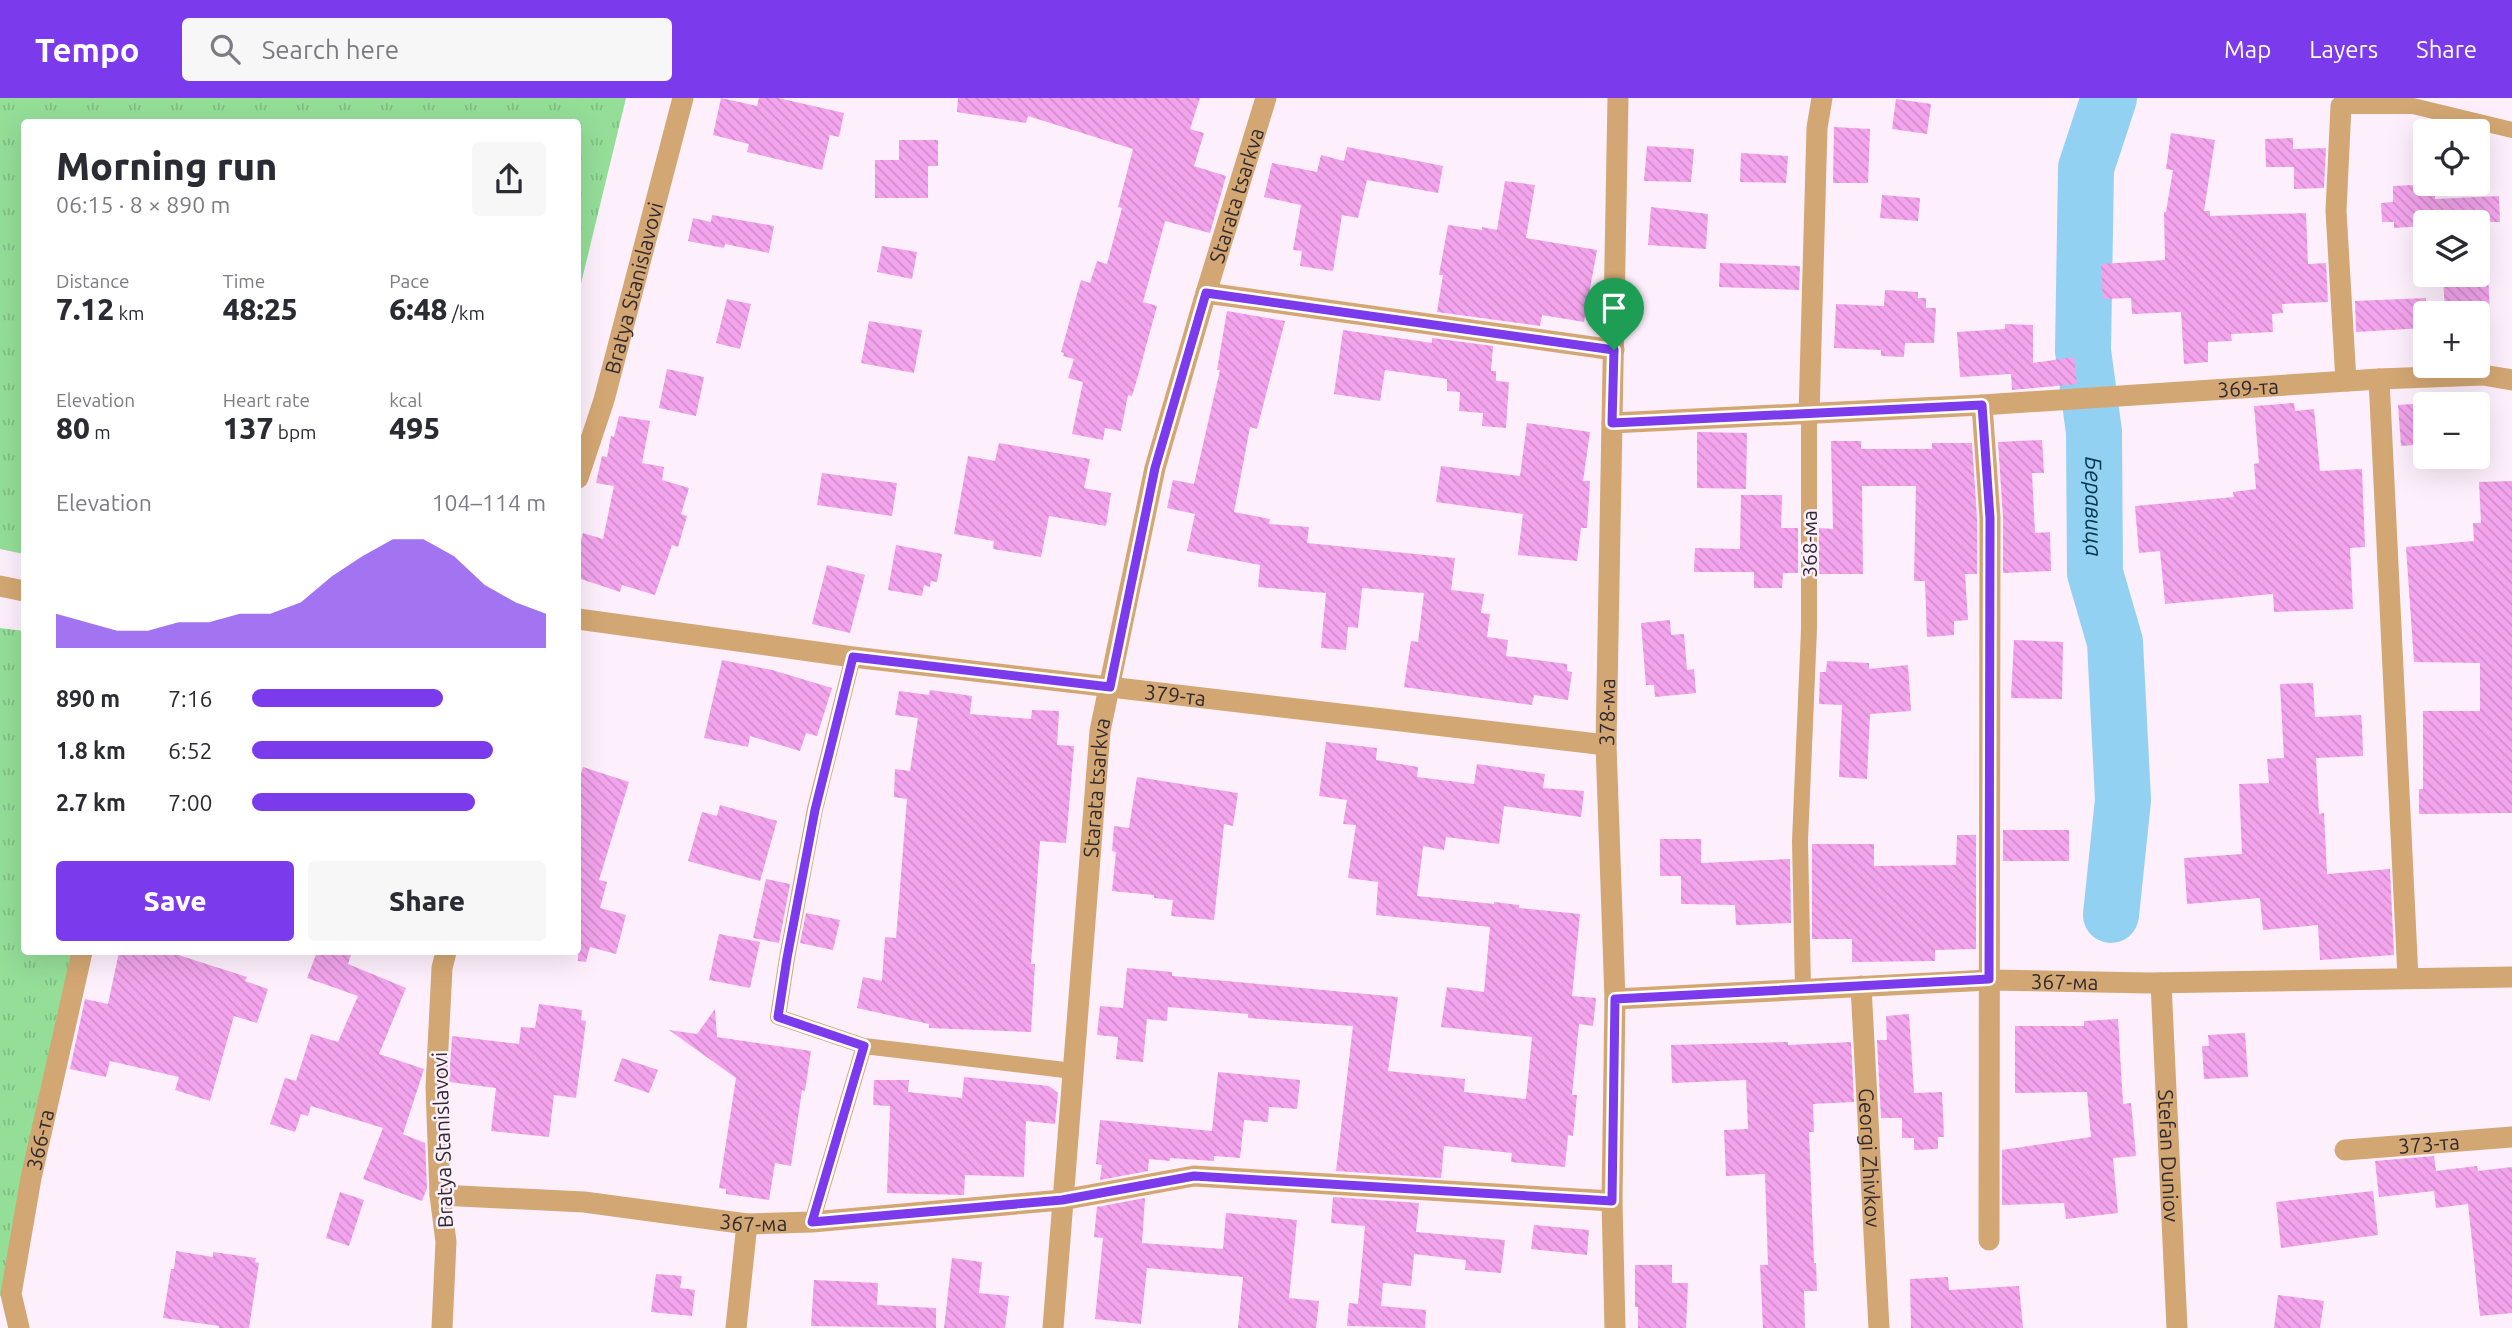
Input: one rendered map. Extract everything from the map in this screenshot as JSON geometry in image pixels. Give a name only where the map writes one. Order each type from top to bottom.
[{"type":"street","name":"Bratya Stanislavovi","points":[[581,469],[604,400],[682,98]]},
{"type":"street","name":"Starata tsarkva","points":[[1053,1328],[1100,731],[1155,468],[1266,98]]},
{"type":"street","name":"378-ма","points":[[1615,1328],[1612,1201],[1615,999],[1606,745],[1618,98]]},
{"type":"street","name":"368-ма","points":[[1809,415],[1817,128],[1822,98]]},
{"type":"street","points":[[2341,106],[2336,211],[2346,381]]},
{"type":"street","points":[[1206,293],[1614,350]]},
{"type":"street","name":"369-та","points":[[1612,423],[1809,415],[2379,379],[2483,375],[2512,380]]},
{"type":"street","points":[[2379,379],[2407,978]]},
{"type":"street","points":[[1982,405],[1990,518],[1989,1240]]},
{"type":"street","points":[[0,586],[21,590]]},
{"type":"street","name":"379-та","points":[[581,619],[853,657],[1606,745]]},
{"type":"street","name":"366-та","points":[[19,1328],[11,1294],[31,1178],[81,955]]},
{"type":"street","name":"Bratya Stanislavovi","points":[[442,1328],[446,1242],[440,1195],[436,1087],[442,968],[445,955]]},
{"type":"street","name":"367-ма","points":[[1615,999],[1989,979],[2155,983],[2512,977]]},
{"type":"street","name":"Stefan Duniov","points":[[2155,983],[2177,1328]]},
{"type":"street","name":"Georgi Zhivkov","points":[[1861,986],[1879,1328]]},
{"type":"street","name":"373-та","points":[[2345,1150],[2512,1137]]},
{"type":"street","name":"367-ма","points":[[440,1195],[584,1202],[747,1224],[812,1222],[1062,1200],[1194,1176],[1612,1201]]},
{"type":"street","points":[[736,1328],[747,1224]]},
{"type":"lane","points":[[2341,106],[2413,106],[2512,130]]},
{"type":"lane","name":"368-ма","points":[[1803,989],[1800,841],[1809,629],[1809,415]]},
{"type":"lane","points":[[853,657],[815,810],[778,1017],[864,1046],[1073,1071]]},
{"type":"lane","points":[[812,1222],[864,1046]]},
{"type":"green space","points":[[0,98],[626,98],[581,284],[581,119],[21,119],[21,553],[0,549]]},
{"type":"green space","points":[[0,628],[21,631],[21,955],[81,955],[11,1294],[0,1296]]},
{"type":"building","points":[[721,98],[757,106],[759,98],[778,98],[844,113],[839,137],[830,135],[822,170],[747,152],[749,144],[713,135]]},
{"type":"building","points":[[958,98],[1200,98],[1190,129],[1204,133],[1194,166],[1226,176],[1210,233],[1165,221],[1143,302],[1157,306],[1139,372],[1132,396],[1128,395],[1121,431],[1105,428],[1103,440],[1072,434],[1083,382],[1068,378],[1074,359],[1063,356],[1064,353],[1061,352],[1081,280],[1090,283],[1097,261],[1107,264],[1122,208],[1118,207],[1133,149],[1028,116],[1026,123],[957,112]]},
{"type":"building","points":[[1896,99],[1931,104],[1927,134],[1892,129]]},
{"type":"building","points":[[1834,127],[1870,129],[1868,183],[1833,183]]},
{"type":"building","points":[[2171,133],[2215,140],[2204,211],[2210,211],[2210,216],[2306,213],[2308,264],[2326,263],[2328,302],[2282,304],[2283,313],[2272,314],[2273,332],[2231,334],[2232,341],[2208,342],[2208,362],[2184,364],[2181,312],[2132,314],[2131,298],[2103,299],[2101,264],[2165,260],[2164,212],[2173,170],[2166,169]]},
{"type":"building","points":[[2293,138],[2293,149],[2326,148],[2324,188],[2294,189],[2294,167],[2266,167],[2265,139]]},
{"type":"building","points":[[899,140],[938,140],[938,166],[928,166],[928,198],[875,198],[875,160],[899,160]]},
{"type":"building","points":[[1647,146],[1694,149],[1691,182],[1644,181]]},
{"type":"building","points":[[1347,147],[1443,166],[1438,193],[1367,180],[1358,218],[1342,215],[1333,271],[1300,266],[1302,251],[1293,250],[1301,205],[1264,197],[1272,163],[1317,172],[1321,155],[1344,161]]},
{"type":"building","points":[[1741,153],[1788,156],[1786,183],[1740,182]]},
{"type":"building","points":[[1505,181],[1535,185],[1526,238],[1597,250],[1584,322],[1542,315],[1540,326],[1437,312],[1443,275],[1439,275],[1448,225],[1497,230]]},
{"type":"building","points":[[2413,185],[2413,196],[2435,196],[2435,199],[2499,196],[2500,222],[2490,222],[2490,210],[2413,210],[2413,227],[2394,228],[2394,222],[2382,222],[2381,203],[2393,202],[2393,186]]},
{"type":"building","points":[[1882,195],[1920,198],[1918,221],[1880,218]]},
{"type":"building","points":[[1651,207],[1708,214],[1706,249],[1648,245]]},
{"type":"building","points":[[712,215],[774,226],[769,253],[725,244],[724,248],[688,241],[693,218],[711,222]]},
{"type":"building","points":[[882,246],[917,252],[912,279],[877,272]]},
{"type":"building","points":[[1720,263],[1800,266],[1799,290],[1719,287]]},
{"type":"building","points":[[2444,287],[2489,287],[2489,301],[2444,301]]},
{"type":"building","points":[[1885,290],[1918,292],[1918,298],[1926,298],[1926,308],[1936,308],[1934,343],[1905,343],[1904,357],[1881,356],[1881,350],[1834,348],[1836,304],[1884,306]]},
{"type":"building","points":[[2426,298],[2426,301],[2413,301],[2413,329],[2356,332],[2355,301]]},
{"type":"building","points":[[727,299],[751,304],[740,349],[716,343]]},
{"type":"building","points":[[1227,311],[1285,321],[1257,429],[1250,427],[1234,512],[1270,519],[1269,524],[1309,527],[1307,543],[1455,558],[1451,590],[1484,594],[1481,613],[1490,614],[1487,637],[1508,640],[1506,656],[1567,664],[1567,671],[1572,672],[1568,700],[1534,695],[1532,705],[1404,687],[1411,641],[1418,642],[1424,593],[1362,588],[1358,628],[1348,627],[1346,650],[1321,648],[1326,593],[1258,587],[1260,565],[1187,551],[1195,514],[1167,508],[1173,480],[1194,484],[1220,370],[1217,370]]},
{"type":"building","points":[[869,321],[922,330],[914,373],[861,363]]},
{"type":"building","points":[[2005,324],[2033,325],[2033,363],[2074,357],[2077,384],[2012,390],[2011,374],[1960,377],[1957,332],[2005,329]]},
{"type":"building","points":[[1343,330],[1432,343],[1432,338],[1493,346],[1491,371],[1496,371],[1496,381],[1509,382],[1506,428],[1482,426],[1483,413],[1459,411],[1460,392],[1447,391],[1447,379],[1385,370],[1380,401],[1334,394]]},
{"type":"building","points":[[667,369],[704,377],[696,416],[659,408]]},
{"type":"building","points":[[2294,403],[2295,411],[2314,409],[2320,471],[2362,469],[2365,547],[2350,548],[2353,609],[2274,612],[2273,594],[2165,604],[2160,551],[2139,553],[2135,506],[2234,497],[2233,492],[2256,489],[2254,464],[2259,463],[2254,406]]},
{"type":"building","points":[[2413,404],[2413,445],[2401,446],[2398,405]]},
{"type":"building","points":[[619,416],[650,421],[642,463],[664,467],[662,480],[689,488],[681,514],[687,516],[678,547],[672,545],[655,595],[622,585],[620,592],[581,579],[583,533],[603,539],[614,486],[596,483],[602,456],[607,457],[611,436],[614,437]]},
{"type":"building","points":[[1527,423],[1590,432],[1583,481],[1590,481],[1587,528],[1581,528],[1577,561],[1518,555],[1523,514],[1436,502],[1441,466],[1520,476]]},
{"type":"building","points":[[1697,432],[1747,433],[1746,489],[1697,488]]},
{"type":"building","points":[[2042,440],[2044,473],[2032,473],[2035,533],[2050,532],[2051,571],[2003,573],[2003,517],[1998,442]]},
{"type":"building","points":[[1831,441],[1861,441],[1861,449],[1932,449],[1932,443],[1972,443],[1977,518],[1977,574],[1965,574],[1968,620],[1954,621],[1954,635],[1927,637],[1925,581],[1914,581],[1916,486],[1862,486],[1863,574],[1819,574],[1819,528],[1833,529]]},
{"type":"building","points":[[999,443],[1090,459],[1084,488],[1111,493],[1106,526],[1049,516],[1041,557],[993,549],[994,541],[954,534],[968,456],[995,461]]},
{"type":"building","points":[[822,473],[897,483],[892,516],[817,505]]},
{"type":"building","points":[[2512,481],[2512,813],[2419,814],[2419,789],[2423,789],[2423,711],[2480,711],[2480,663],[2414,662],[2406,547],[2474,541],[2473,523],[2481,523],[2479,482]]},
{"type":"building","points":[[1741,495],[1782,495],[1781,528],[1798,528],[1798,573],[1783,573],[1782,588],[1754,588],[1754,572],[1694,572],[1695,548],[1740,549]]},
{"type":"building","points":[[896,545],[942,554],[937,582],[931,581],[930,587],[924,585],[922,596],[888,590]]},
{"type":"building","points":[[827,565],[865,575],[850,633],[812,624]]},
{"type":"building","points":[[1670,620],[1671,635],[1684,634],[1687,670],[1694,669],[1696,693],[1655,697],[1654,685],[1646,685],[1641,623]]},
{"type":"building","points":[[2014,640],[2063,642],[2062,699],[2011,698]]},
{"type":"building","points":[[722,660],[772,670],[832,688],[817,736],[806,733],[800,751],[750,736],[748,747],[704,738]]},
{"type":"building","points":[[1827,661],[1869,663],[1869,669],[1908,665],[1911,711],[1870,714],[1867,779],[1839,777],[1842,705],[1819,704],[1820,672],[1826,672]]},
{"type":"building","points":[[2313,683],[2315,717],[2361,715],[2362,724],[2363,756],[2316,758],[2319,814],[2324,813],[2327,874],[2390,869],[2394,955],[2320,960],[2318,925],[2263,930],[2260,898],[2187,904],[2184,858],[2242,854],[2239,784],[2269,783],[2267,759],[2284,758],[2280,684]]},
{"type":"building","points":[[930,690],[972,696],[970,714],[1031,719],[1032,710],[1059,711],[1057,745],[1074,746],[1066,843],[1040,841],[1031,964],[1035,964],[1031,1032],[929,1028],[929,1024],[857,1008],[863,977],[882,981],[885,937],[896,938],[907,799],[894,797],[895,769],[910,771],[918,718],[895,715],[899,691],[929,695]]},
{"type":"building","points":[[1326,742],[1377,748],[1376,760],[1418,767],[1417,777],[1474,784],[1477,764],[1545,774],[1543,788],[1584,791],[1581,817],[1504,806],[1499,844],[1446,837],[1444,850],[1423,846],[1417,896],[1494,902],[1519,905],[1519,908],[1580,914],[1572,996],[1596,998],[1593,1026],[1579,1024],[1572,1095],[1577,1095],[1573,1136],[1568,1135],[1565,1167],[1511,1162],[1512,1153],[1444,1146],[1441,1178],[1336,1171],[1353,1026],[1248,1018],[1248,1014],[1168,1007],[1167,1021],[1147,1019],[1143,1062],[1116,1059],[1118,1037],[1097,1035],[1100,1006],[1123,1008],[1127,968],[1172,972],[1172,976],[1398,997],[1388,1071],[1465,1079],[1464,1092],[1526,1099],[1532,1037],[1441,1027],[1447,987],[1484,992],[1490,927],[1376,915],[1378,882],[1348,878],[1356,825],[1343,824],[1347,800],[1319,796]]},
{"type":"building","points":[[583,767],[629,782],[599,880],[607,882],[600,908],[626,915],[616,954],[590,947],[586,962],[578,961],[578,955],[581,955]]},
{"type":"building","points":[[1137,777],[1238,793],[1233,826],[1224,824],[1214,920],[1171,916],[1173,900],[1154,898],[1154,895],[1112,891],[1116,852],[1112,851],[1114,826],[1129,828]]},
{"type":"building","points":[[720,805],[777,821],[760,881],[688,861],[702,812],[717,816]]},
{"type":"building","points":[[2003,830],[2069,830],[2069,861],[2003,861]]},
{"type":"building","points":[[1957,835],[1976,835],[1976,949],[1935,950],[1935,961],[1852,962],[1852,939],[1812,939],[1812,844],[1874,844],[1874,866],[1956,865]]},
{"type":"building","points":[[1660,839],[1701,839],[1701,863],[1790,859],[1791,923],[1736,925],[1735,905],[1681,904],[1681,876],[1660,876]]},
{"type":"building","points":[[766,879],[790,884],[779,943],[753,938]]},
{"type":"building","points":[[806,913],[840,920],[833,950],[800,943]]},
{"type":"building","points":[[719,934],[760,942],[750,988],[709,980]]},
{"type":"building","points":[[118,955],[178,955],[247,977],[245,981],[268,989],[257,1023],[234,1016],[210,1101],[175,1090],[179,1077],[110,1061],[106,1077],[70,1069],[85,999],[108,1004]]},
{"type":"building","points":[[316,955],[351,955],[348,964],[406,988],[379,1054],[424,1069],[403,1134],[395,1131],[425,1143],[427,1188],[422,1201],[363,1179],[383,1128],[311,1106],[308,1116],[301,1114],[295,1132],[270,1124],[285,1078],[296,1081],[311,1034],[338,1042],[358,996],[307,978]]},
{"type":"building","points":[[539,1004],[582,1010],[581,1020],[586,1021],[576,1098],[554,1095],[549,1137],[491,1131],[496,1088],[449,1082],[452,1036],[519,1044],[521,1027],[535,1028]]},
{"type":"building","points":[[715,1009],[717,1037],[811,1051],[805,1091],[802,1090],[791,1166],[775,1163],[769,1200],[726,1194],[726,1189],[719,1188],[736,1078],[669,1030],[697,1034]]},
{"type":"building","points":[[1909,1014],[1914,1093],[1942,1092],[1944,1137],[1938,1137],[1938,1149],[1914,1150],[1914,1138],[1902,1138],[1902,1118],[1881,1118],[1877,1040],[1887,1040],[1886,1016]]},
{"type":"building","points":[[2118,1019],[2123,1104],[2131,1103],[2136,1156],[2113,1158],[2118,1213],[2066,1219],[2064,1203],[2002,1205],[2002,1150],[2091,1137],[2087,1092],[2015,1093],[2015,1026],[2084,1026],[2084,1021]]},
{"type":"building","points":[[2245,1033],[2248,1077],[2204,1079],[2202,1046],[2209,1046],[2208,1035]]},
{"type":"building","points":[[1788,1042],[1788,1045],[1851,1042],[1854,1102],[1813,1104],[1814,1132],[1809,1132],[1817,1291],[1804,1291],[1805,1328],[1763,1328],[1760,1265],[1768,1265],[1765,1174],[1726,1176],[1724,1130],[1748,1129],[1746,1080],[1672,1083],[1671,1045]]},
{"type":"building","points":[[622,1058],[658,1070],[649,1093],[614,1081]]},
{"type":"building","points":[[1218,1072],[1300,1080],[1297,1109],[1269,1107],[1268,1122],[1244,1120],[1240,1158],[1214,1156],[1214,1161],[1149,1159],[1148,1171],[1100,1180],[1102,1165],[1096,1164],[1100,1120],[1212,1131]]},
{"type":"building","points":[[964,1077],[1049,1086],[1058,1093],[1055,1124],[1026,1121],[1024,1177],[965,1175],[964,1195],[887,1193],[890,1106],[873,1105],[874,1080],[909,1080],[908,1092],[962,1098]]},
{"type":"building","points":[[2434,1156],[2436,1171],[2477,1166],[2478,1171],[2512,1167],[2512,1313],[2480,1316],[2468,1204],[2436,1208],[2434,1191],[2379,1197],[2375,1161]]},
{"type":"building","points":[[2373,1191],[2378,1235],[2281,1248],[2276,1202]]},
{"type":"building","points":[[340,1192],[364,1200],[349,1246],[326,1238]]},
{"type":"building","points":[[1333,1197],[1419,1203],[1416,1232],[1505,1240],[1501,1273],[1465,1270],[1466,1260],[1414,1254],[1411,1286],[1383,1283],[1381,1306],[1426,1310],[1425,1328],[1347,1326],[1349,1303],[1358,1304],[1365,1226],[1331,1223]]},
{"type":"building","points":[[1145,1198],[1142,1243],[1223,1249],[1226,1213],[1297,1220],[1289,1298],[1319,1301],[1316,1328],[1238,1328],[1243,1277],[1147,1268],[1141,1324],[1095,1319],[1103,1238],[1094,1237],[1097,1207]]},
{"type":"building","points":[[1534,1225],[1589,1230],[1587,1255],[1531,1249]]},
{"type":"building","points":[[176,1251],[213,1257],[213,1252],[256,1258],[255,1262],[259,1263],[249,1328],[219,1328],[163,1318]]},
{"type":"building","points":[[952,1258],[982,1262],[979,1293],[1009,1296],[1005,1328],[944,1328]]},
{"type":"building","points":[[1635,1265],[1672,1265],[1672,1283],[1688,1283],[1686,1328],[1638,1328]]},
{"type":"building","points":[[656,1274],[682,1276],[680,1288],[695,1290],[692,1316],[651,1312]]},
{"type":"building","points":[[1948,1277],[1949,1290],[2019,1286],[2023,1328],[1911,1328],[1910,1279]]},
{"type":"building","points":[[814,1280],[878,1283],[877,1305],[936,1308],[936,1328],[811,1326]]},
{"type":"building","points":[[2278,1295],[2324,1301],[2320,1328],[2274,1328]]},
{"type":"waterway","name":"Беравица","points":[[2109,98],[2086,168],[2083,351],[2094,432],[2095,573],[2115,642],[2123,800],[2111,915]]},
{"type":"route","points":[[1206,293],[1614,350],[1612,423],[1982,405],[1990,518],[1989,979],[1615,999],[1612,1201],[1194,1176],[1062,1200],[812,1222],[864,1046],[778,1017],[815,810],[853,657],[1110,687],[1155,468],[1206,293]]}]
